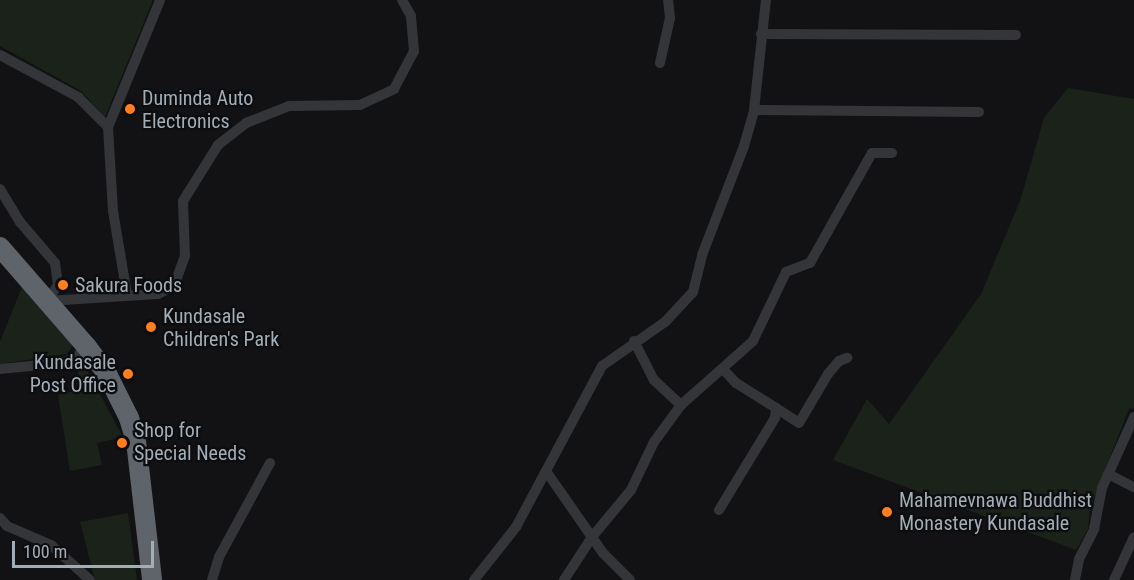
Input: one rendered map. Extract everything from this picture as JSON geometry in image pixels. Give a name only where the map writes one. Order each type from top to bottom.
[{"type":"highway","points":[[0,247],[87,346],[118,395],[136,441],[152,580]]},
{"type":"street","points":[[127,295],[113,211],[108,127],[160,0]]},
{"type":"street","points":[[47,301],[158,294],[174,286],[185,256],[183,201],[218,145],[246,123],[289,106],[360,105],[394,89],[414,51],[411,16],[402,0]]},
{"type":"street","points":[[660,63],[670,18],[668,0]]},
{"type":"street","points":[[474,580],[516,527],[602,366],[634,341],[665,322],[693,292],[702,255],[744,146],[754,110],[766,0]]},
{"type":"street","points":[[761,34],[1016,35]]},
{"type":"street","points":[[0,55],[78,97],[108,127]]},
{"type":"street","points":[[754,110],[979,112]]},
{"type":"street","points":[[564,580],[592,537],[631,490],[654,442],[681,405],[724,370],[753,341],[786,272],[810,263],[872,153],[892,153]]},
{"type":"street","points":[[0,189],[20,222],[55,263],[58,285],[47,301]]},
{"type":"street","points":[[634,341],[654,380],[681,405]]},
{"type":"street","points":[[0,369],[62,363],[75,358],[87,346]]},
{"type":"street","points":[[724,370],[736,383],[800,423],[828,374],[839,361],[847,358]]},
{"type":"street","points":[[719,510],[775,418],[776,408]]},
{"type":"street","points":[[1075,580],[1079,559],[1094,529],[1108,474],[1134,417]]},
{"type":"street","points":[[212,580],[219,556],[270,463]]},
{"type":"street","points":[[546,471],[592,537],[630,580]]},
{"type":"street","points":[[1108,474],[1134,487]]},
{"type":"street","points":[[0,518],[7,526],[51,545],[90,580]]},
{"type":"street","points":[[1114,580],[1134,537]]},
{"type":"shaded area","points":[[0,0],[153,0],[105,117],[81,91],[0,46]]},
{"type":"shaded area","points":[[1068,88],[1134,99],[1134,408],[1129,409],[1090,508],[1088,529],[1076,550],[833,460],[867,399],[889,424],[981,294],[1020,201],[1044,118]]},
{"type":"shaded area","points":[[22,287],[73,345],[67,354],[0,364],[0,342]]},
{"type":"shaded area","points":[[82,361],[123,437],[97,443],[102,465],[70,471],[58,395],[82,389],[76,363]]},
{"type":"shaded area","points":[[128,513],[137,580],[95,580],[80,522]]},
{"type":"place","name":"Duminda Auto Electronics","points":[[130,109]]},
{"type":"place","name":"Sakura Foods","points":[[63,285]]},
{"type":"place","name":"Kundasale Children's Park","points":[[151,327]]},
{"type":"place","name":"Kundasale Post Office","points":[[128,374]]},
{"type":"place","name":"Shop for Special Needs","points":[[122,443]]},
{"type":"place","name":"Mahamevnawa Buddhist Monastery Kundasale","points":[[887,512]]}]
